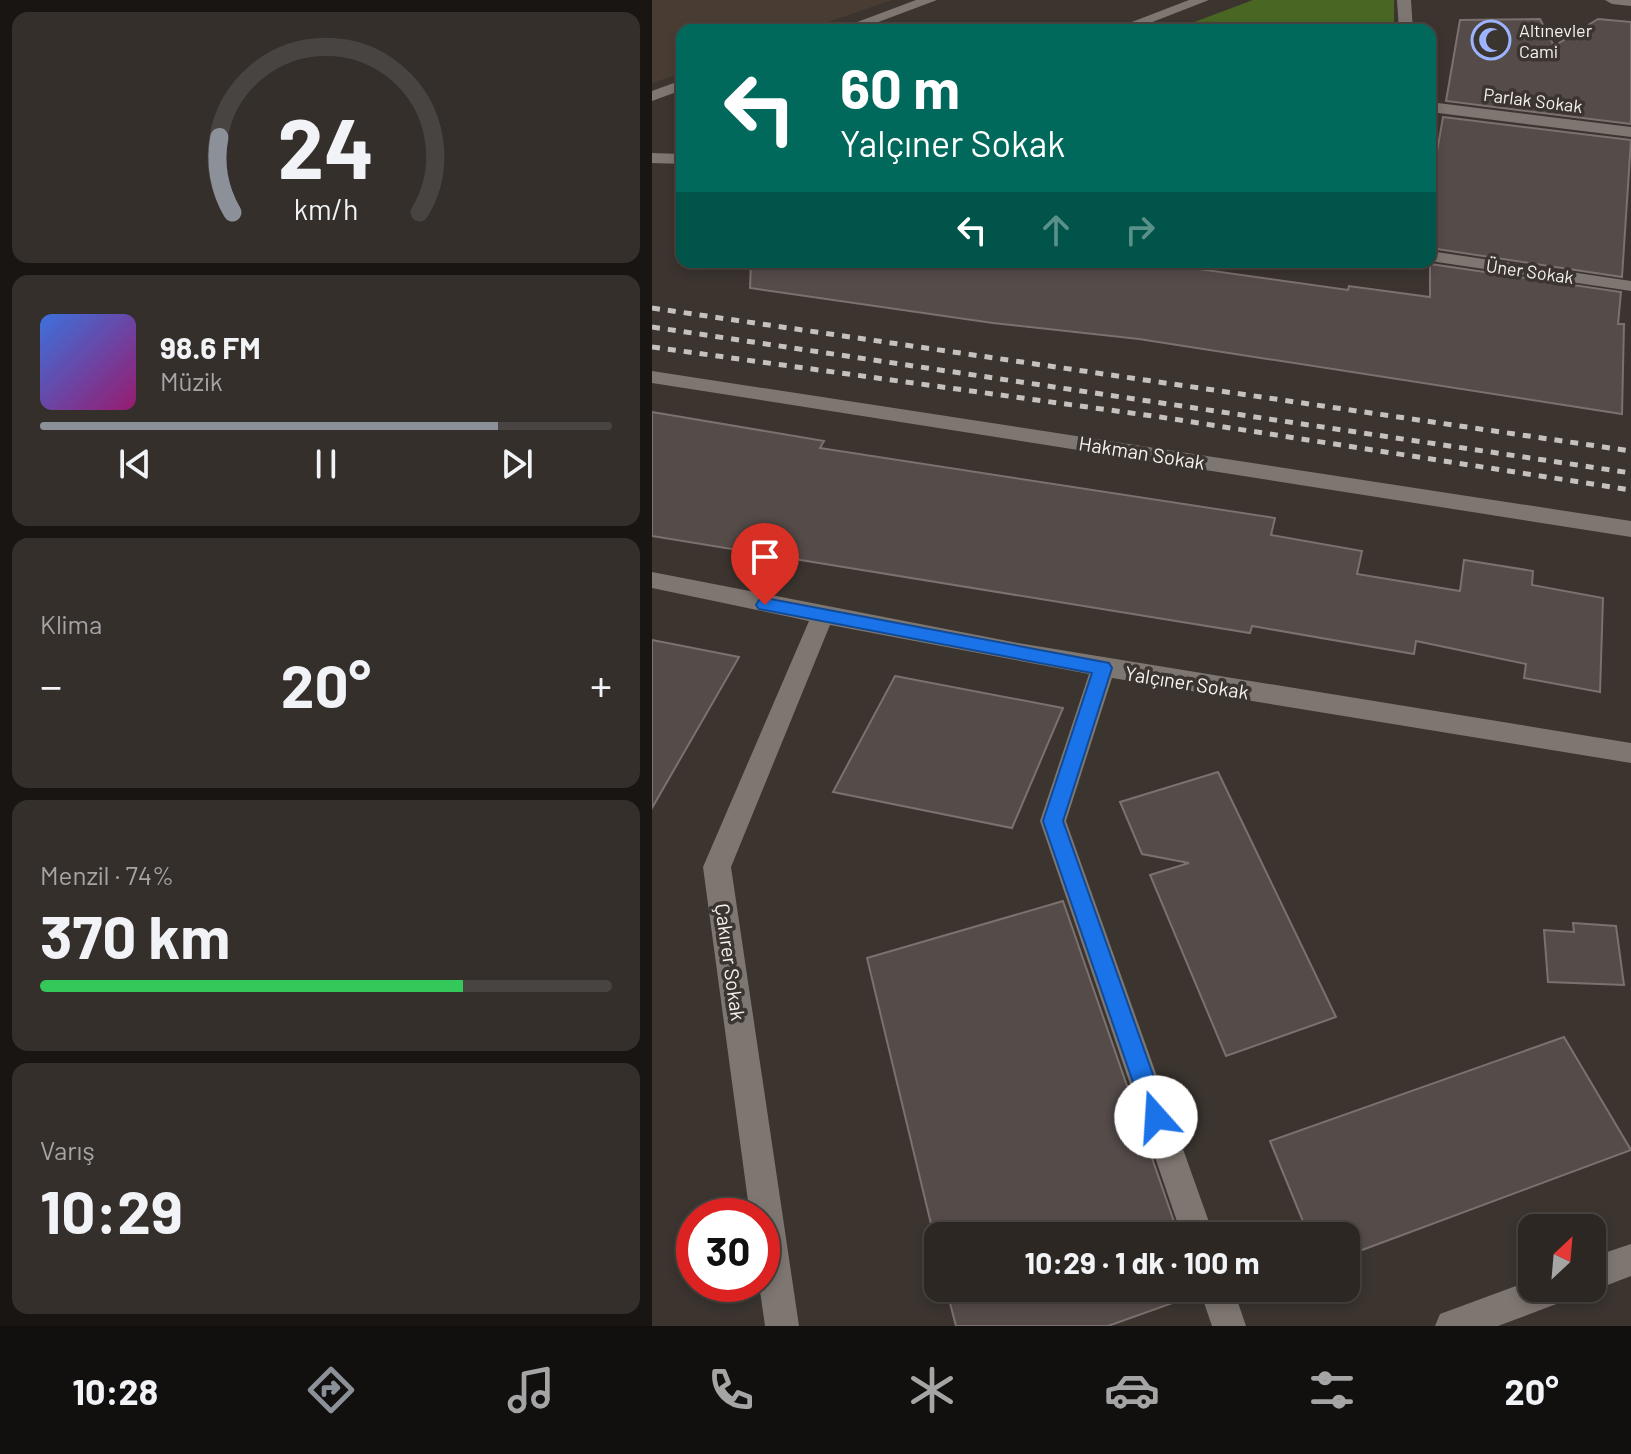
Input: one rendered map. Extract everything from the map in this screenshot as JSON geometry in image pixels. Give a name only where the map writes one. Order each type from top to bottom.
[{"type":"street","points":[[860,24],[930,0]]},
{"type":"street","points":[[1135,24],[1202,0]]},
{"type":"street","points":[[1404,0],[1406,24]]},
{"type":"street","points":[[1612,0],[1631,2]]},
{"type":"street","points":[[652,96],[676,87]]},
{"type":"street","name":"Parlak Sokak","points":[[1436,108],[1631,132]]},
{"type":"street","points":[[652,158],[676,159]]},
{"type":"street","name":"Üner Sokak","points":[[1436,257],[1631,286]]},
{"type":"street","name":"Hakman Sokak","points":[[652,377],[1631,529]]},
{"type":"street","name":"Yalçıner Sokak","points":[[652,580],[822,617],[1103,668],[1631,753]]},
{"type":"street","name":"Çakırer Sokak","points":[[782,1326],[717,867],[822,617]]},
{"type":"street","points":[[1103,668],[1053,821],[1193,1222]]},
{"type":"street","points":[[1606,1269],[1631,1260]]},
{"type":"street","points":[[1221,1302],[1229,1326]]},
{"type":"street","points":[[1452,1326],[1518,1302]]},
{"type":"shaded area","points":[[652,0],[892,0],[822,24],[676,24],[676,75],[652,83]]},
{"type":"green space","points":[[1253,0],[1394,0],[1394,24],[1189,24]]},
{"type":"building","points":[[1540,19],[1554,46],[1598,19],[1631,22],[1631,124],[1446,101],[1460,20]]},
{"type":"building","points":[[1443,117],[1631,140],[1622,277],[1436,249],[1436,157]]},
{"type":"building","points":[[1436,265],[1621,292],[1618,324],[1624,324],[1622,414],[1139,339],[993,323],[750,288],[751,268],[1192,268],[1348,290],[1349,286],[1430,297],[1430,268],[1436,268]]},
{"type":"building","points":[[652,412],[824,441],[820,448],[1275,518],[1271,535],[1362,551],[1357,574],[1460,591],[1464,560],[1533,571],[1532,585],[1603,598],[1600,692],[1524,678],[1526,664],[1416,641],[1414,654],[1252,626],[1250,633],[652,536]]},
{"type":"building","points":[[652,640],[739,657],[652,808]]},
{"type":"building","points":[[895,676],[1063,708],[1012,828],[833,792]]},
{"type":"building","points":[[1218,772],[1336,1017],[1226,1056],[1150,875],[1189,863],[1142,854],[1120,802]]},
{"type":"building","points":[[1063,901],[1174,1222],[931,1222],[867,958]]},
{"type":"building","points":[[1573,923],[1616,926],[1624,985],[1548,982],[1544,930],[1574,932]]},
{"type":"building","points":[[1564,1037],[1631,1150],[1360,1251],[1360,1222],[1303,1222],[1270,1141]]},
{"type":"building","points":[[950,1302],[1176,1302],[1108,1326],[956,1326]]},
{"type":"railway","points":[[652,308],[1631,451]]},
{"type":"railway","points":[[652,327],[1631,473]]},
{"type":"railway","points":[[652,347],[1160,417],[1631,490]]},
{"type":"place","name":"Altınevler Cami","points":[[1491,40]]},
{"type":"route","points":[[765,605],[1103,668],[1053,821],[1156,1117]]}]
